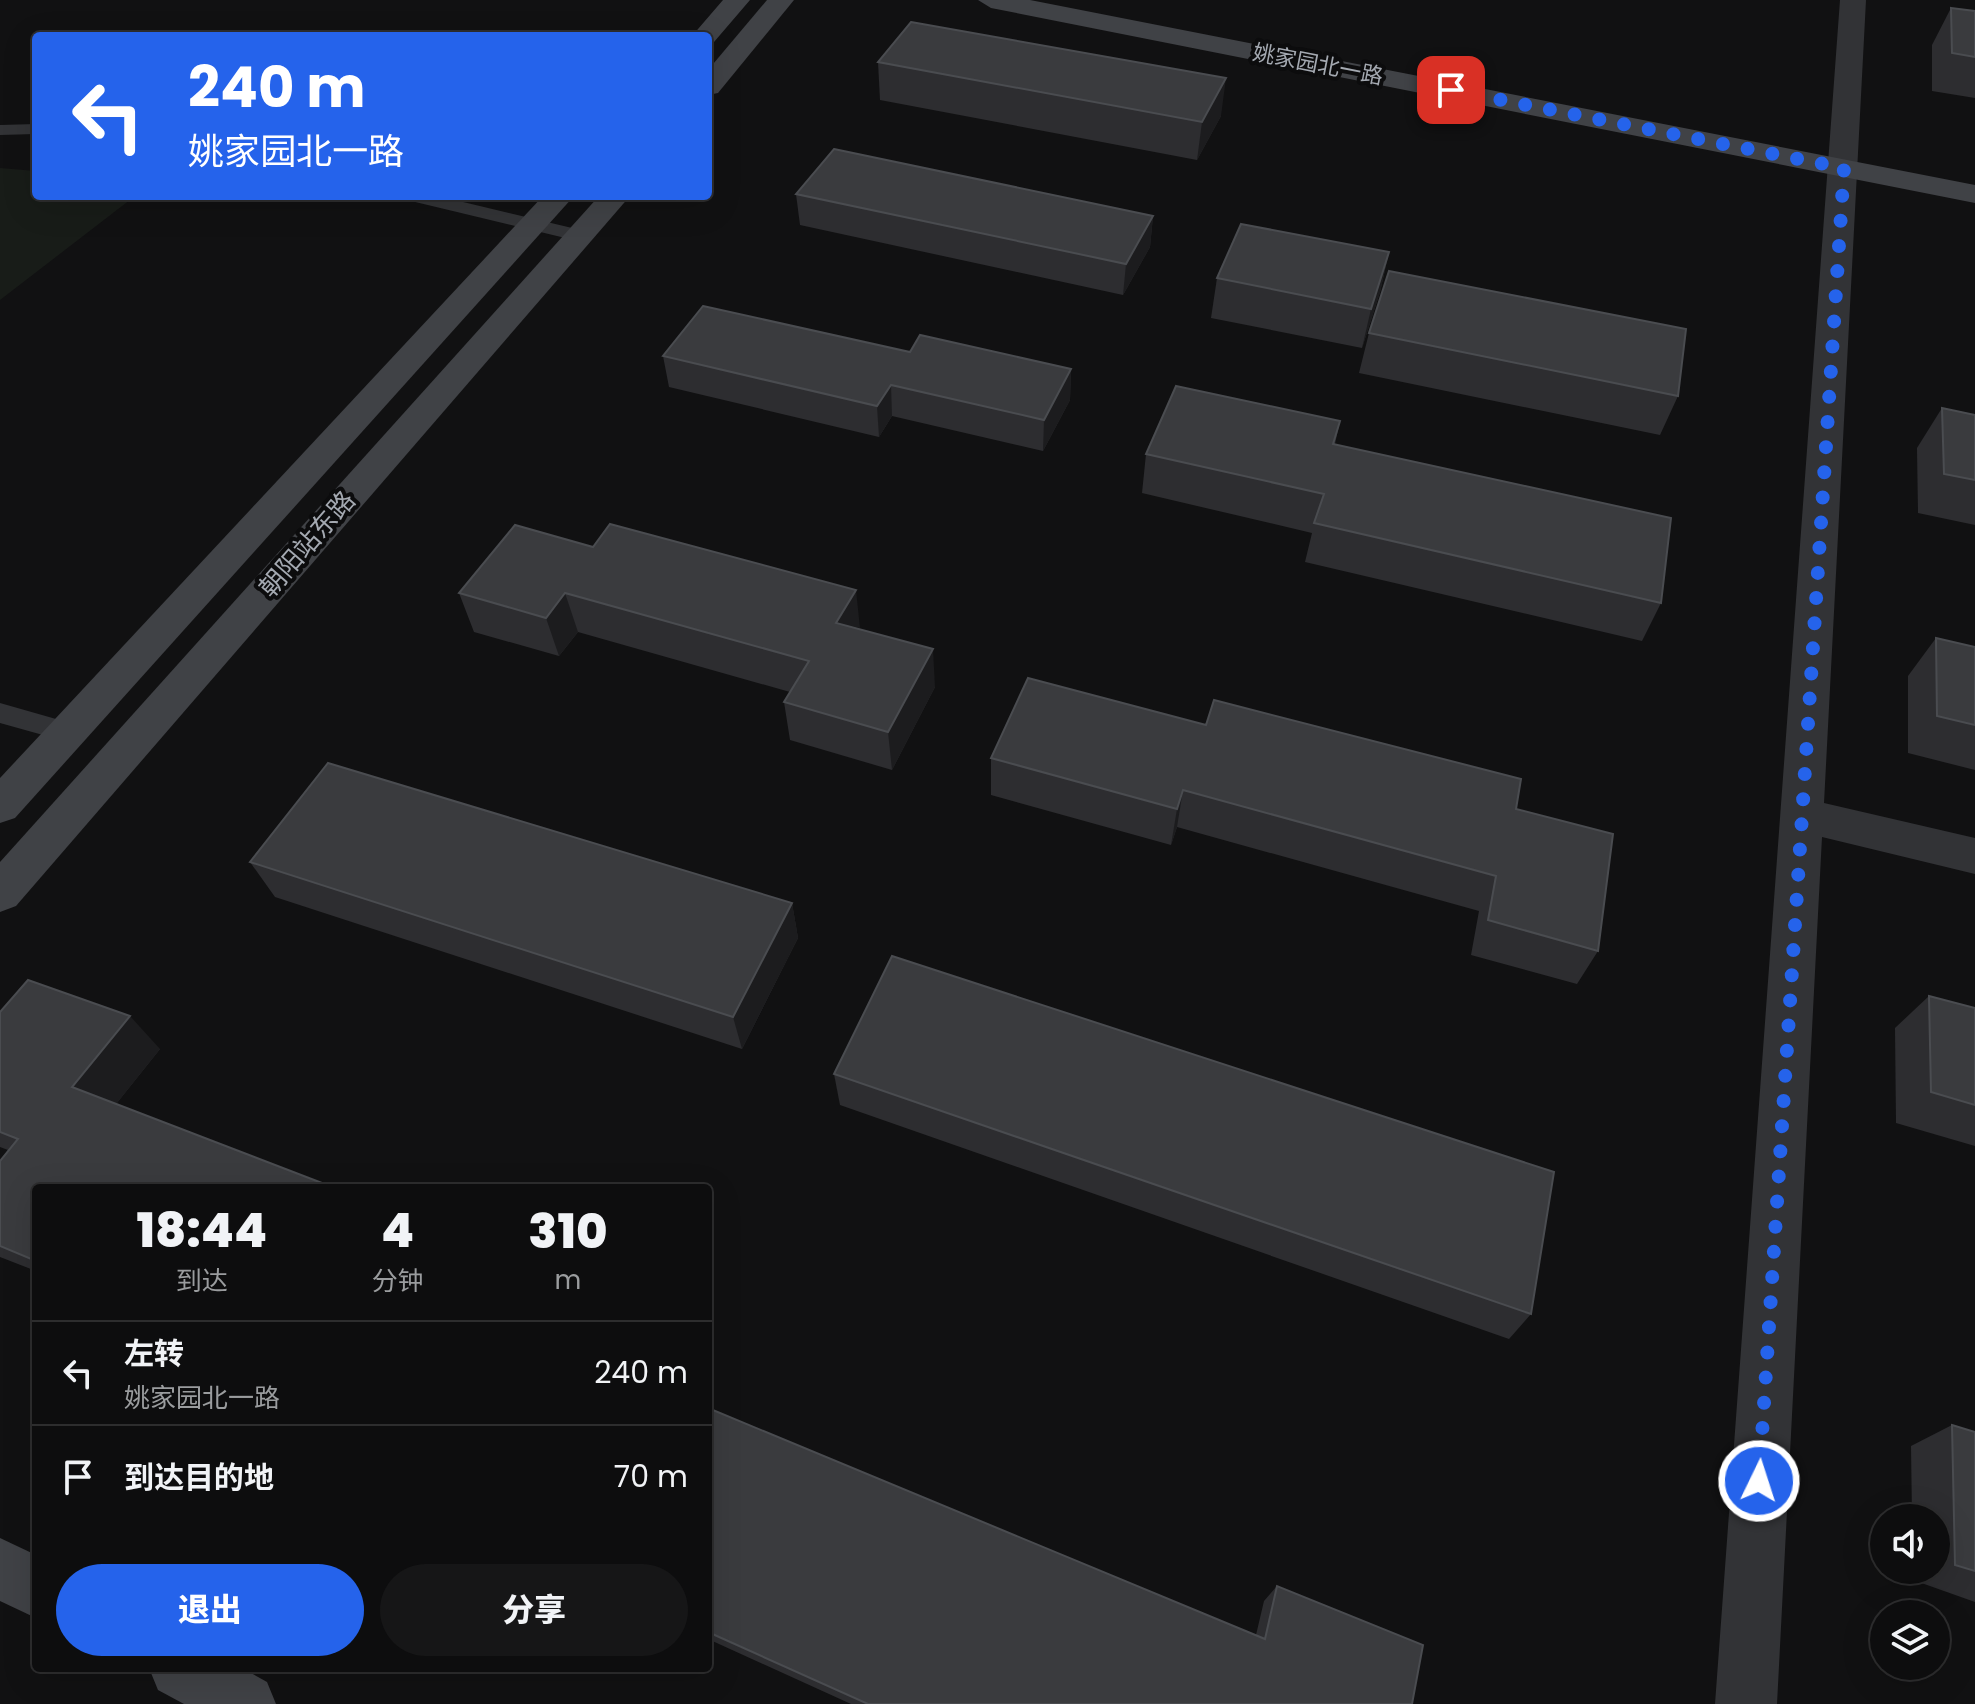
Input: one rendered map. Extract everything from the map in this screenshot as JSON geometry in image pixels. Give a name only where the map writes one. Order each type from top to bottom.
[{"type":"street","points":[[709,32],[737,0]]},
{"type":"street","points":[[712,82],[781,0]]},
{"type":"street","name":"姚家园北一路","points":[[991,0],[1844,157],[1975,171]]},
{"type":"street","name":"姚家园北一路","points":[[1095,0],[1754,125],[1844,157],[1975,194]]},
{"type":"street","points":[[1746,1704],[1853,0]]},
{"type":"street","name":"朝阳站东路","points":[[0,806],[555,200]]},
{"type":"street","name":"朝阳站东路","points":[[0,893],[612,200]]},
{"type":"street","points":[[1800,814],[1975,856]]},
{"type":"street","points":[[0,1568],[32,1586]]},
{"type":"street","points":[[187,1672],[245,1704]]},
{"type":"lane","points":[[0,130],[32,129]]},
{"type":"lane","points":[[430,200],[582,236]]},
{"type":"lane","points":[[0,713],[68,732]]},
{"type":"shaded area","points":[[0,168],[32,171],[32,200],[130,200],[0,300]]},
{"type":"building","points":[[1951,8],[1975,11],[1975,57],[1952,53]]},
{"type":"building","points":[[911,22],[1226,78],[1202,122],[878,62]]},
{"type":"building","points":[[834,149],[1153,216],[1126,264],[796,194]]},
{"type":"building","points":[[1241,224],[1389,252],[1371,309],[1217,278]]},
{"type":"building","points":[[1389,271],[1686,329],[1678,396],[1369,333]]},
{"type":"building","points":[[703,306],[910,352],[920,335],[1071,369],[1044,420],[891,385],[877,406],[663,356]]},
{"type":"building","points":[[1176,386],[1340,421],[1333,444],[1671,518],[1661,603],[1314,523],[1324,494],[1146,454]]},
{"type":"building","points":[[1942,408],[1975,415],[1975,480],[1944,474]]},
{"type":"building","points":[[610,524],[856,590],[836,623],[933,649],[888,732],[784,702],[809,661],[565,593],[546,618],[459,593],[515,525],[593,547]]},
{"type":"building","points":[[1936,638],[1975,647],[1975,725],[1937,716]]},
{"type":"building","points":[[1028,678],[1206,725],[1214,700],[1521,779],[1516,809],[1613,834],[1598,951],[1488,920],[1496,876],[1183,790],[1177,809],[991,758]]},
{"type":"building","points":[[328,763],[792,903],[733,1017],[250,862]]},
{"type":"building","points":[[892,956],[1554,1172],[1531,1314],[834,1074]]},
{"type":"building","points":[[28,980],[130,1016],[72,1087],[325,1184],[32,1184],[32,1259],[0,1246],[0,1161],[18,1139],[0,1132],[0,1012]]},
{"type":"building","points":[[1929,996],[1975,1008],[1975,1105],[1931,1092]]},
{"type":"building","points":[[712,1410],[1265,1639],[1277,1586],[1423,1645],[1412,1704],[868,1704],[712,1634]]},
{"type":"building","points":[[1952,1425],[1975,1432],[1975,1571],[1955,1565]]},
{"type":"route","points":[[1451,90],[1844,168],[1759,1481]]}]
